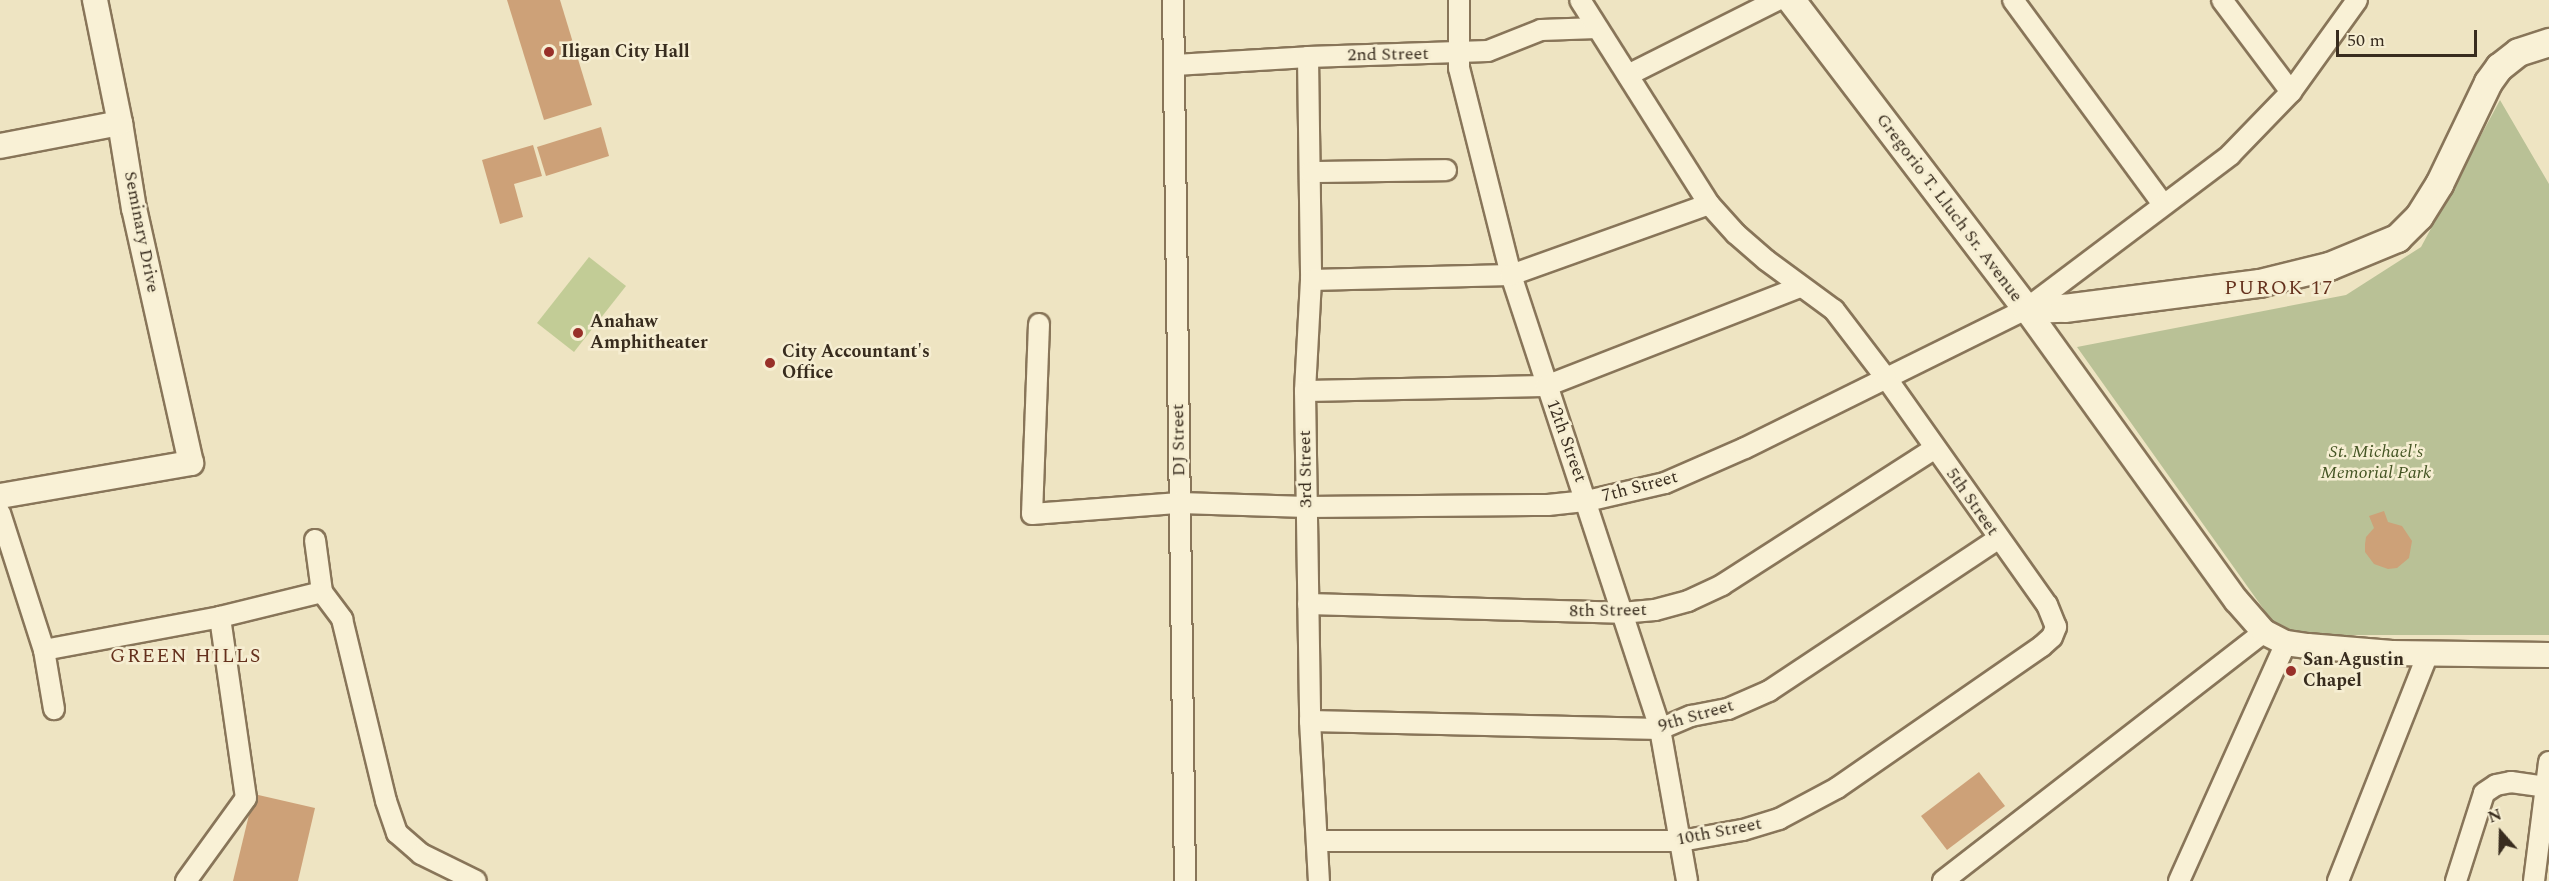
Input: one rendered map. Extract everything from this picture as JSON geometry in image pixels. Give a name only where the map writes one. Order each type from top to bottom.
[{"type":"main road","name":"Gregorio T. Lluch Sr. Avenue","points":[[1791,0],[2026,309],[2064,308],[2259,283],[2329,266],[2397,238],[2419,216],[2439,184],[2488,82],[2499,67],[2518,52],[2549,42]]},
{"type":"street","name":"Seminary Drive","points":[[0,496],[191,464],[135,210],[95,0]]},
{"type":"street","name":"DJ Street","points":[[1173,0],[1185,881]]},
{"type":"street","name":"12th Street","points":[[1459,0],[1457,53],[1511,275],[1660,729],[1687,881]]},
{"type":"street","name":"5th Street","points":[[1580,0],[1709,204],[1736,234],[1800,287],[1818,296],[1834,310],[1886,378],[2047,605],[2056,627]]},
{"type":"street","points":[[1628,75],[1777,0]]},
{"type":"street","points":[[2013,0],[2163,204]]},
{"type":"street","points":[[2222,0],[2291,92]]},
{"type":"street","name":"7th Street","points":[[1039,324],[1032,514],[1180,503],[1307,507],[1548,505],[1587,501],[1665,483],[1745,448],[2026,309],[2230,155],[2291,92],[2357,0]]},
{"type":"street","name":"2nd Street","points":[[1175,65],[1308,57],[1488,51],[1541,30],[1597,28]]},
{"type":"street","name":"3rd Street","points":[[1308,57],[1311,280],[1305,391],[1310,721],[1319,881]]},
{"type":"street","points":[[0,146],[120,123]]},
{"type":"street","points":[[1310,171],[1446,170]]},
{"type":"street","points":[[1311,280],[1511,275],[1709,204]]},
{"type":"street","points":[[1305,391],[1546,386],[1800,287]]},
{"type":"street","points":[[2026,309],[2236,600],[2264,632],[2286,643],[2428,654],[2549,656]]},
{"type":"street","name":"8th Street","points":[[1308,604],[1621,613],[1655,610],[1689,601],[1722,585],[1935,448]]},
{"type":"street","points":[[0,513],[44,650],[54,709]]},
{"type":"street","name":"9th Street","points":[[1310,721],[1660,729],[1691,716],[1728,709],[1769,691],[1998,539]]},
{"type":"street","points":[[315,540],[322,592],[342,619],[386,801],[397,832],[421,855],[476,881]]},
{"type":"street","points":[[44,650],[220,617],[322,592]]},
{"type":"street","points":[[186,881],[246,798],[220,617]]},
{"type":"street","name":"10th Street","points":[[1318,841],[1681,841],[1743,830],[1779,819],[1811,804],[2042,646],[2052,637],[2056,627]]},
{"type":"street","points":[[1944,880],[2264,632]]},
{"type":"street","points":[[2179,881],[2286,643]]},
{"type":"street","points":[[2338,881],[2428,654]]},
{"type":"street","points":[[2534,881],[2549,762]]},
{"type":"street","points":[[2456,881],[2484,793],[2496,785],[2511,782],[2546,787]]},
{"type":"green space","name":"St. Michael's Memorial Park","points":[[2500,100],[2549,184],[2549,635],[2282,635],[2077,347],[2346,295],[2421,247]]},
{"type":"green space","points":[[589,257],[626,286],[574,352],[537,323]]},
{"type":"building","name":"Iligan City Hall","points":[[507,0],[560,0],[592,105],[544,120]]},
{"type":"building","points":[[601,127],[609,156],[546,176],[537,147]]},
{"type":"building","points":[[533,145],[542,176],[514,184],[523,217],[500,224],[482,160]]},
{"type":"building","points":[[2384,511],[2388,522],[2402,526],[2412,541],[2409,558],[2397,568],[2388,569],[2374,564],[2365,552],[2366,537],[2374,528],[2369,516]]},
{"type":"building","points":[[1979,772],[2005,806],[1947,850],[1921,816]]},
{"type":"building","points":[[254,794],[315,808],[298,881],[233,881]]},
{"type":"place","name":"Iligan City Hall","points":[[549,52]]},
{"type":"place","name":"Anahaw Amphitheater","points":[[578,333]]},
{"type":"place","name":"City Accountant's Office","points":[[770,363]]},
{"type":"place","name":"San Agustin Chapel","points":[[2291,671]]},
{"type":"district","name":"PUROK 17","points":[[2279,288]]},
{"type":"district","name":"GREEN HILLS","points":[[186,656]]}]
